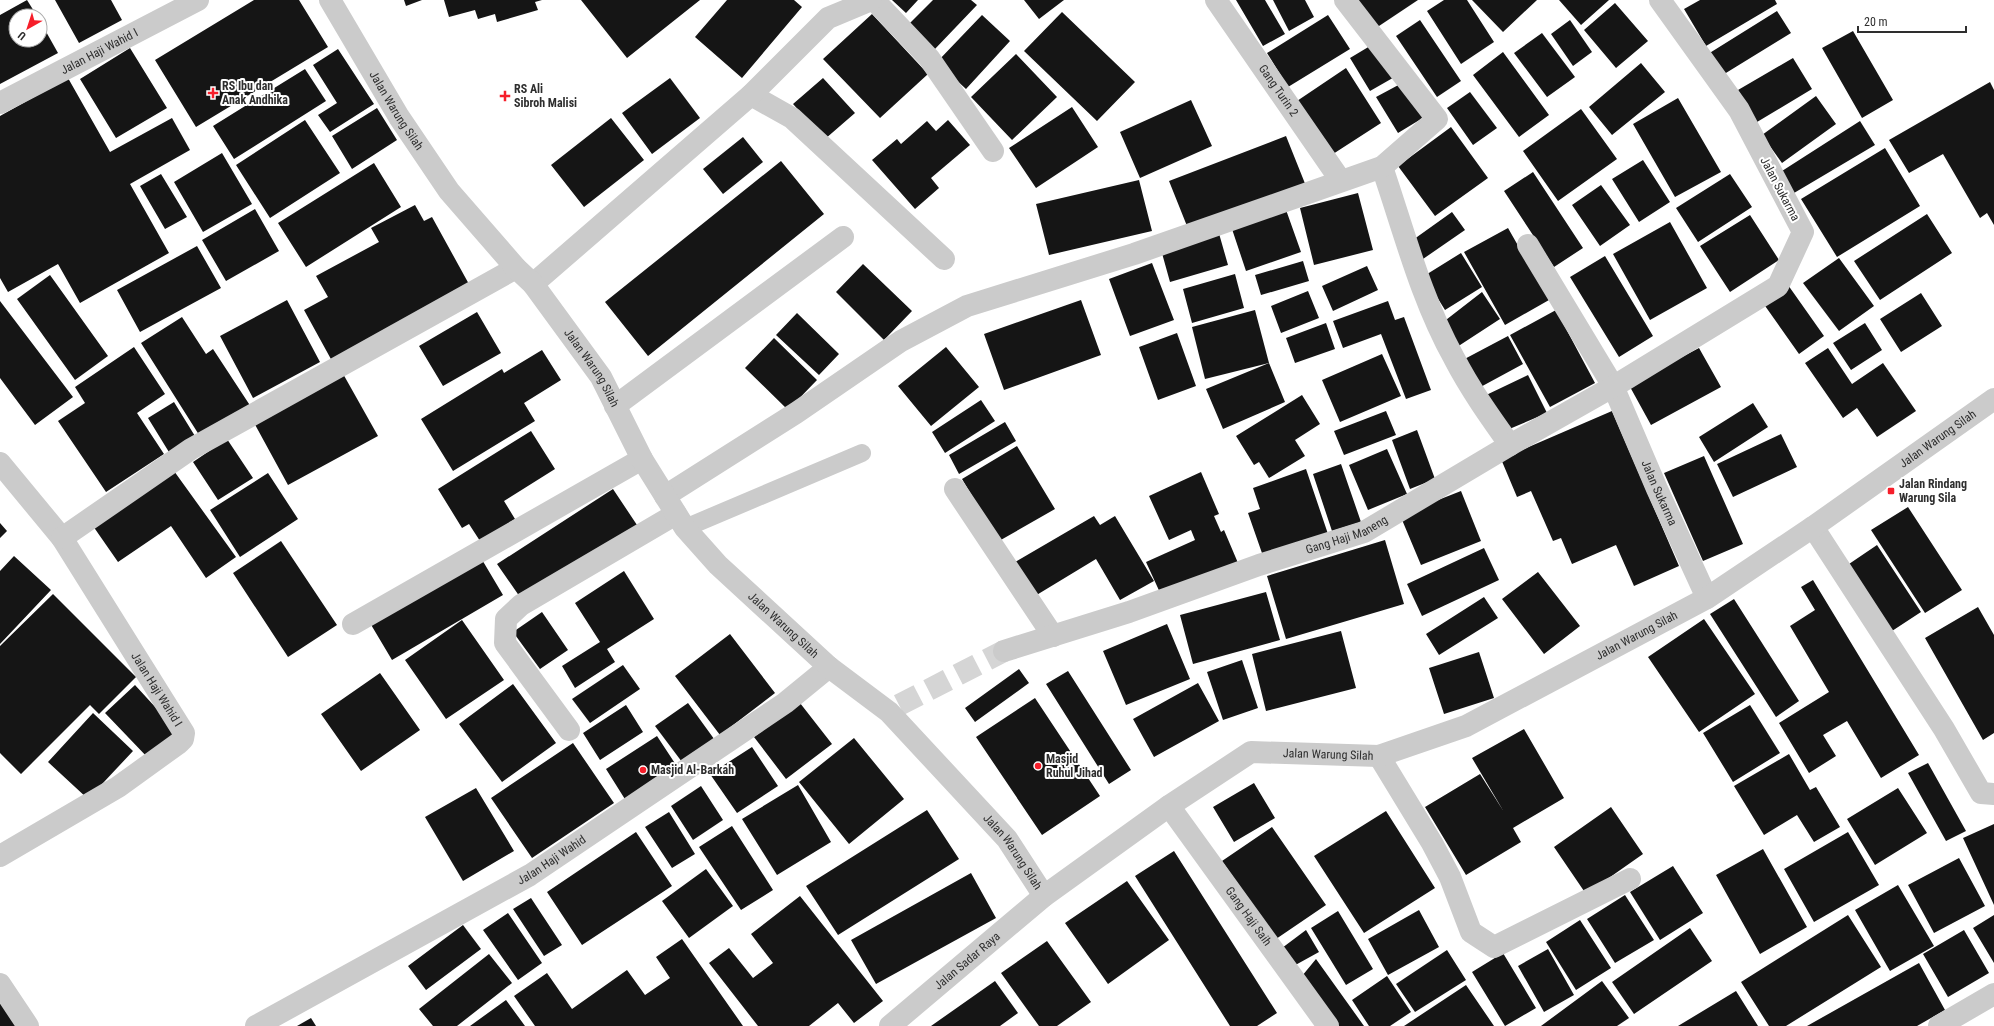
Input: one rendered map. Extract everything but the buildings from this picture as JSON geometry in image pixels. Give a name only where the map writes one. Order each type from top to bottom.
[{"type":"street","name":"Jalan Haji Wahid I","points":[[0,103],[198,0]]},
{"type":"street","name":"Jalan Warung Silah","points":[[330,0],[399,117],[449,190],[516,268],[533,284],[601,377],[614,406],[642,459],[680,521],[718,565],[829,667],[894,708],[1007,839],[1044,896],[1169,806],[1251,752],[1380,756],[1466,726],[1707,598],[1813,527],[1994,399]]},
{"type":"street","points":[[533,284],[751,95],[828,18],[873,0],[929,58],[993,151]]},
{"type":"street","name":"Gang Turin 2","points":[[1216,0],[1341,181]]},
{"type":"street","points":[[665,496],[796,413],[902,341],[967,306],[1134,254],[1382,167],[1437,120],[1345,0]]},
{"type":"street","name":"Jalan Sukarma","points":[[1660,0],[1739,110],[1803,232],[1778,286],[1615,385],[1657,489],[1707,598]]},
{"type":"street","points":[[751,95],[792,118],[944,259]]},
{"type":"street","points":[[1382,167],[1432,312],[1453,357],[1477,398],[1510,445]]},
{"type":"street","points":[[614,406],[844,237]]},
{"type":"street","points":[[1528,245],[1615,385]]},
{"type":"street","points":[[0,463],[62,538],[191,449],[516,268]]},
{"type":"street","name":"Gang Haji Maneng","points":[[1004,651],[1129,612],[1259,565],[1364,532],[1510,445],[1615,385]]},
{"type":"street","points":[[353,624],[642,459]]},
{"type":"street","points":[[955,489],[1053,636]]},
{"type":"street","points":[[569,730],[505,643],[506,619],[521,604],[680,521]]},
{"type":"street","points":[[1813,527],[1944,729],[1982,793],[1994,794]]},
{"type":"street","name":"Jalan Haji Wahid I","points":[[0,856],[118,786],[183,739],[182,727],[62,538]]},
{"type":"street","name":"Jalan Haji Wahid","points":[[256,1026],[530,875],[785,703],[829,667]]},
{"type":"street","points":[[1380,756],[1432,843],[1450,878],[1471,932],[1494,947],[1630,879]]},
{"type":"street","name":"Gang Haji Saih","points":[[1169,806],[1328,1026]]},
{"type":"street","name":"Jalan Sadar Raya","points":[[890,1026],[1044,896]]},
{"type":"street","points":[[0,984],[28,1026]]},
{"type":"street","points":[[1939,1026],[1964,1020],[1994,994]]},
{"type":"lane","points":[[680,521],[862,453]]},
{"type":"tunnel","points":[[899,705],[1004,651]]},
{"type":"place","name":"RS Ibu dan Anak Andhika","points":[[213,93]]},
{"type":"place","name":"RS Ali Sibroh Malisi","points":[[505,96]]},
{"type":"place","name":"Jalan Rindang Warung Sila","points":[[1891,491]]},
{"type":"place","name":"Masjid Ruhul Jihad","points":[[1038,766]]},
{"type":"place","name":"Masjid Al-Barkah","points":[[643,770]]}]
